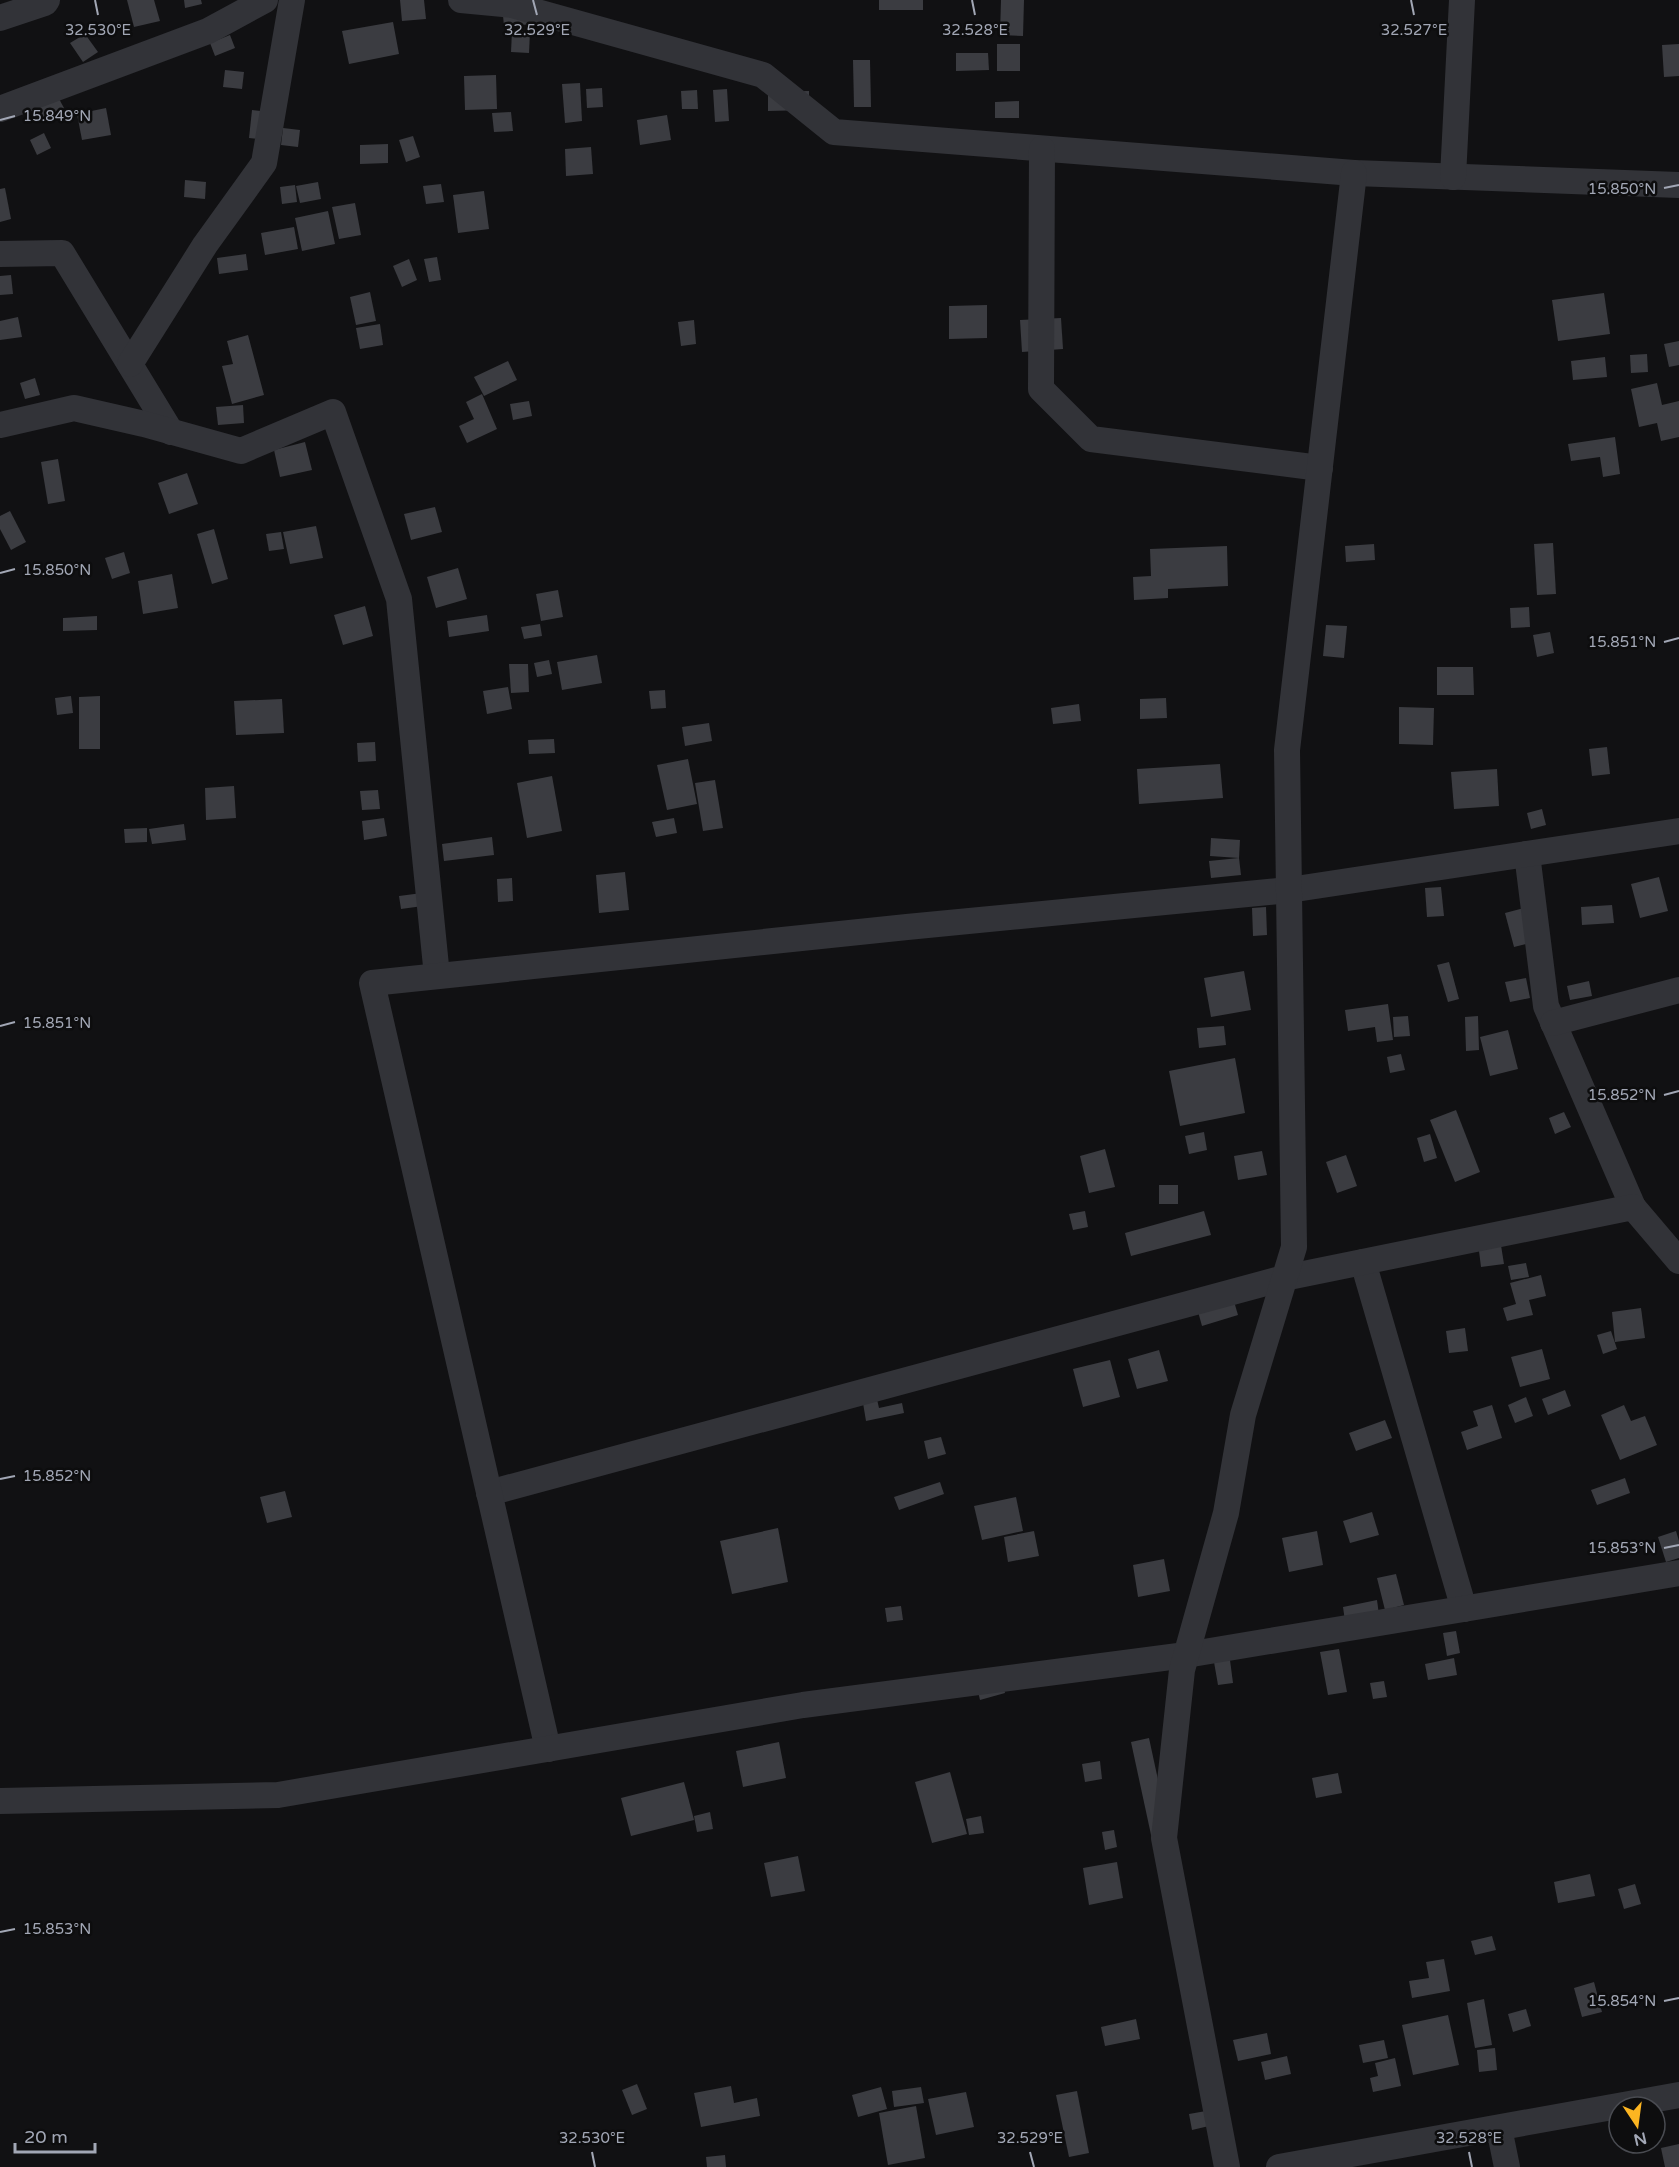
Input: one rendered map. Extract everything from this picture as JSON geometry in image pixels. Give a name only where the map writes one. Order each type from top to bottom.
[{"type":"street","points":[[0,18],[45,3],[47,0]]},
{"type":"street","points":[[0,108],[208,31],[265,0]]},
{"type":"street","points":[[130,364],[205,245],[264,163],[292,0]]},
{"type":"street","points":[[461,0],[512,5],[763,75],[834,132],[1354,173],[1679,185]]},
{"type":"street","points":[[1453,177],[1462,0]]},
{"type":"street","points":[[1042,149],[1041,389],[1091,439],[1320,468]]},
{"type":"street","points":[[1227,2167],[1164,1838],[1182,1670],[1226,1513],[1243,1415],[1294,1246],[1287,750],[1354,173]]},
{"type":"street","points":[[0,254],[62,253],[171,432]]},
{"type":"street","points":[[0,425],[74,408],[241,451],[333,412],[399,599],[437,976]]},
{"type":"street","points":[[548,1749],[372,983],[1289,890],[1679,831]]},
{"type":"street","points":[[1527,854],[1546,1006],[1633,1207],[1679,1261]]},
{"type":"street","points":[[1553,1023],[1679,990]]},
{"type":"street","points":[[489,1493],[1284,1278],[1633,1207]]},
{"type":"street","points":[[1364,1262],[1464,1609]]},
{"type":"street","points":[[0,1801],[278,1795],[803,1705],[1186,1655],[1679,1573]]},
{"type":"street","points":[[1279,2167],[1307,2165],[1679,2095]]},
{"type":"street","points":[[1499,2128],[1507,2167]]},
{"type":"building","points":[[127,0],[154,0],[160,21],[134,27]]},
{"type":"building","points":[[184,0],[201,0],[202,4],[185,8]]},
{"type":"building","points":[[400,0],[424,0],[426,19],[402,21]]},
{"type":"building","points":[[879,0],[923,0],[923,10],[879,10]]},
{"type":"building","points":[[1001,0],[1024,0],[1023,36],[1000,35]]},
{"type":"building","points":[[502,5],[536,24],[504,26]]},
{"type":"building","points":[[393,22],[399,54],[349,64],[342,31]]},
{"type":"building","points":[[512,31],[530,32],[529,53],[511,52]]},
{"type":"building","points":[[85,34],[98,52],[83,62],[70,43]]},
{"type":"building","points":[[230,35],[235,48],[215,56],[210,43]]},
{"type":"building","points":[[997,44],[1020,44],[1020,71],[997,71]]},
{"type":"building","points":[[1679,44],[1679,76],[1664,77],[1662,45]]},
{"type":"building","points":[[956,53],[988,53],[989,70],[956,71]]},
{"type":"building","points":[[853,60],[870,60],[871,107],[854,107]]},
{"type":"building","points":[[225,70],[244,72],[242,89],[223,87]]},
{"type":"building","points":[[496,75],[497,109],[465,110],[464,76]]},
{"type":"building","points":[[580,83],[582,121],[565,123],[562,84]]},
{"type":"building","points":[[602,88],[603,107],[587,108],[586,89]]},
{"type":"building","points":[[727,89],[729,121],[715,122],[713,90]]},
{"type":"building","points":[[697,90],[698,109],[682,109],[681,91]]},
{"type":"building","points":[[809,91],[809,110],[768,111],[768,92]]},
{"type":"building","points":[[58,97],[64,108],[40,119],[35,107]]},
{"type":"building","points":[[1019,101],[1019,118],[995,118],[995,102]]},
{"type":"building","points":[[106,108],[111,135],[82,140],[77,114]]},
{"type":"building","points":[[252,110],[270,112],[267,140],[249,138]]},
{"type":"building","points":[[511,112],[513,131],[494,132],[492,113]]},
{"type":"building","points":[[667,115],[671,140],[640,145],[637,120]]},
{"type":"building","points":[[283,128],[300,130],[298,147],[281,145]]},
{"type":"building","points":[[44,133],[51,148],[37,155],[30,140]]},
{"type":"building","points":[[413,136],[420,157],[406,162],[399,140]]},
{"type":"building","points":[[388,144],[388,163],[360,164],[360,145]]},
{"type":"building","points":[[591,147],[593,174],[566,176],[565,149]]},
{"type":"building","points":[[185,180],[206,182],[205,199],[184,197]]},
{"type":"building","points":[[318,182],[321,199],[300,203],[296,186]]},
{"type":"building","points":[[441,184],[444,202],[426,204],[423,186]]},
{"type":"building","points":[[295,185],[297,202],[282,204],[280,187]]},
{"type":"building","points":[[5,188],[11,219],[0,222],[0,189]]},
{"type":"building","points":[[484,191],[489,229],[458,233],[453,195]]},
{"type":"building","points":[[355,203],[361,235],[339,239],[332,207]]},
{"type":"building","points":[[328,211],[335,244],[302,251],[295,218]]},
{"type":"building","points":[[294,227],[298,249],[265,255],[261,233]]},
{"type":"building","points":[[246,254],[248,270],[219,274],[217,258]]},
{"type":"building","points":[[437,257],[441,280],[429,282],[424,259]]},
{"type":"building","points":[[409,259],[417,280],[402,287],[393,266]]},
{"type":"building","points":[[11,275],[13,294],[0,295],[0,276]]},
{"type":"building","points":[[370,292],[376,321],[356,325],[350,297]]},
{"type":"building","points":[[1604,293],[1610,334],[1558,341],[1552,300]]},
{"type":"building","points":[[987,305],[987,338],[949,339],[949,306]]},
{"type":"building","points":[[18,317],[22,337],[0,340],[0,321]]},
{"type":"building","points":[[1061,318],[1063,349],[1022,352],[1020,320]]},
{"type":"building","points":[[694,320],[696,344],[681,346],[678,322]]},
{"type":"building","points":[[380,324],[383,345],[360,349],[356,328]]},
{"type":"building","points":[[248,335],[264,395],[232,404],[222,366],[233,364],[227,341]]},
{"type":"building","points":[[1679,341],[1679,365],[1669,367],[1664,344]]},
{"type":"building","points":[[1647,354],[1648,372],[1631,373],[1630,355]]},
{"type":"building","points":[[1605,357],[1607,377],[1573,380],[1571,361]]},
{"type":"building","points":[[508,361],[517,380],[484,396],[474,377]]},
{"type":"building","points":[[35,378],[40,395],[25,399],[20,383]]},
{"type":"building","points":[[1657,383],[1662,405],[1679,401],[1679,437],[1661,441],[1657,423],[1639,427],[1631,389]]},
{"type":"building","points":[[482,394],[497,429],[467,443],[459,426],[474,419],[466,402]]},
{"type":"building","points":[[529,401],[532,416],[513,420],[510,404]]},
{"type":"building","points":[[243,405],[244,423],[218,425],[216,407]]},
{"type":"building","points":[[1615,437],[1620,474],[1603,477],[1600,457],[1571,461],[1568,444]]},
{"type":"building","points":[[305,442],[312,470],[280,477],[274,450]]},
{"type":"building","points":[[58,459],[65,501],[48,504],[41,462]]},
{"type":"building","points":[[187,473],[198,504],[169,514],[158,483]]},
{"type":"building","points":[[435,507],[442,532],[411,540],[404,514]]},
{"type":"building","points":[[10,511],[26,542],[11,550],[0,529],[0,516]]},
{"type":"building","points":[[316,526],[323,558],[290,564],[283,532]]},
{"type":"building","points":[[214,529],[228,579],[212,584],[197,534]]},
{"type":"building","points":[[281,532],[284,549],[269,551],[266,534]]},
{"type":"building","points":[[1553,543],[1556,594],[1537,595],[1534,544]]},
{"type":"building","points":[[1374,544],[1375,560],[1346,562],[1345,546]]},
{"type":"building","points":[[1227,546],[1228,586],[1168,589],[1168,598],[1134,600],[1133,577],[1151,576],[1150,549]]},
{"type":"building","points":[[124,552],[130,573],[112,579],[105,558]]},
{"type":"building","points":[[458,568],[467,599],[436,608],[427,577]]},
{"type":"building","points":[[172,574],[178,608],[143,614],[138,581]]},
{"type":"building","points":[[558,590],[563,617],[541,621],[536,594]]},
{"type":"building","points":[[365,606],[373,636],[343,645],[334,615]]},
{"type":"building","points":[[1529,607],[1530,627],[1511,628],[1510,608]]},
{"type":"building","points":[[487,615],[489,631],[449,637],[447,621]]},
{"type":"building","points":[[97,616],[97,630],[63,631],[63,618]]},
{"type":"building","points":[[540,624],[542,636],[524,639],[521,627]]},
{"type":"building","points":[[1326,625],[1347,626],[1344,658],[1323,656]]},
{"type":"building","points":[[1550,632],[1554,653],[1537,657],[1533,635]]},
{"type":"building","points":[[597,655],[602,683],[562,690],[557,662]]},
{"type":"building","points":[[549,660],[552,674],[537,677],[534,663]]},
{"type":"building","points":[[509,664],[528,664],[529,692],[511,693]]},
{"type":"building","points":[[1437,667],[1473,667],[1474,695],[1437,695]]},
{"type":"building","points":[[508,687],[512,709],[487,714],[483,691]]},
{"type":"building","points":[[665,690],[666,708],[651,709],[649,691]]},
{"type":"building","points":[[71,696],[73,713],[57,715],[55,698]]},
{"type":"building","points":[[100,696],[100,749],[79,749],[79,697]]},
{"type":"building","points":[[1166,698],[1167,718],[1140,719],[1140,699]]},
{"type":"building","points":[[282,699],[284,733],[236,735],[234,701]]},
{"type":"building","points":[[1079,704],[1081,721],[1053,724],[1051,708]]},
{"type":"building","points":[[1399,707],[1434,708],[1433,745],[1399,744]]},
{"type":"building","points":[[709,723],[712,741],[685,746],[682,727]]},
{"type":"building","points":[[554,739],[555,753],[529,754],[528,740]]},
{"type":"building","points":[[375,742],[376,761],[358,762],[357,743]]},
{"type":"building","points":[[1607,747],[1610,774],[1592,776],[1589,749]]},
{"type":"building","points":[[688,759],[697,804],[667,810],[657,765]]},
{"type":"building","points":[[1220,764],[1223,798],[1139,804],[1137,769]]},
{"type":"building","points":[[1497,769],[1499,806],[1454,809],[1451,772]]},
{"type":"building","points":[[552,776],[562,831],[527,838],[517,783]]},
{"type":"building","points":[[715,780],[723,828],[703,831],[695,783]]},
{"type":"building","points":[[234,786],[236,818],[206,820],[205,788]]},
{"type":"building","points":[[378,790],[380,809],[362,810],[360,791]]},
{"type":"building","points":[[1542,809],[1546,825],[1531,829],[1527,813]]},
{"type":"building","points":[[384,818],[387,836],[364,840],[362,821]]},
{"type":"building","points":[[674,818],[677,833],[656,837],[652,822]]},
{"type":"building","points":[[184,824],[186,840],[152,844],[149,829]]},
{"type":"building","points":[[147,828],[147,842],[125,843],[124,829]]},
{"type":"building","points":[[492,837],[494,855],[444,861],[442,844]]},
{"type":"building","points":[[1211,838],[1240,840],[1239,858],[1210,856]]},
{"type":"building","points":[[1239,858],[1241,875],[1211,878],[1209,861]]},
{"type":"building","points":[[625,872],[629,910],[599,913],[596,875]]},
{"type":"building","points":[[1659,877],[1668,911],[1640,918],[1631,884]]},
{"type":"building","points":[[512,878],[513,901],[498,902],[497,879]]},
{"type":"building","points":[[1441,887],[1444,916],[1427,917],[1425,888]]},
{"type":"building","points":[[422,893],[423,906],[401,909],[399,896]]},
{"type":"building","points":[[1535,905],[1545,939],[1514,947],[1505,913]]},
{"type":"building","points":[[1612,905],[1614,923],[1582,925],[1581,907]]},
{"type":"building","points":[[1266,907],[1267,935],[1253,936],[1252,908]]},
{"type":"building","points":[[1449,962],[1459,999],[1448,1002],[1437,965]]},
{"type":"building","points":[[1244,971],[1251,1010],[1211,1017],[1204,978]]},
{"type":"building","points":[[1526,978],[1530,998],[1510,1002],[1505,982]]},
{"type":"building","points":[[1589,981],[1592,996],[1570,1000],[1567,986]]},
{"type":"building","points":[[1388,1004],[1393,1040],[1377,1042],[1375,1027],[1348,1031],[1345,1010]]},
{"type":"building","points":[[1408,1016],[1410,1036],[1394,1037],[1393,1017]]},
{"type":"building","points":[[1478,1016],[1479,1050],[1466,1051],[1465,1017]]},
{"type":"building","points":[[1224,1026],[1226,1045],[1199,1048],[1197,1028]]},
{"type":"building","points":[[1508,1030],[1518,1069],[1490,1076],[1480,1037]]},
{"type":"building","points":[[1401,1054],[1405,1070],[1390,1073],[1387,1057]]},
{"type":"building","points":[[1235,1058],[1245,1113],[1180,1126],[1169,1071]]},
{"type":"building","points":[[1456,1110],[1480,1172],[1455,1182],[1430,1120]]},
{"type":"building","points":[[1564,1112],[1571,1127],[1555,1134],[1549,1118]]},
{"type":"building","points":[[1204,1132],[1207,1150],[1189,1154],[1185,1136]]},
{"type":"building","points":[[1430,1134],[1437,1158],[1424,1162],[1417,1138]]},
{"type":"building","points":[[1105,1149],[1115,1187],[1089,1193],[1080,1156]]},
{"type":"building","points":[[1262,1151],[1267,1175],[1238,1180],[1234,1156]]},
{"type":"building","points":[[1346,1155],[1357,1186],[1337,1193],[1326,1162]]},
{"type":"building","points":[[1159,1185],[1178,1185],[1178,1204],[1159,1204]]},
{"type":"building","points":[[1085,1211],[1088,1227],[1073,1230],[1069,1214]]},
{"type":"building","points":[[1204,1211],[1211,1235],[1131,1256],[1125,1233]]},
{"type":"building","points":[[1500,1239],[1504,1264],[1481,1267],[1478,1243]]},
{"type":"building","points":[[1526,1263],[1529,1277],[1511,1280],[1508,1266]]},
{"type":"building","points":[[1541,1275],[1546,1296],[1529,1300],[1533,1315],[1507,1321],[1503,1308],[1516,1304],[1510,1283]]},
{"type":"building","points":[[1233,1298],[1238,1315],[1202,1326],[1197,1308]]},
{"type":"building","points":[[1641,1308],[1645,1338],[1615,1342],[1612,1312]]},
{"type":"building","points":[[1465,1328],[1468,1351],[1449,1353],[1446,1331]]},
{"type":"building","points":[[1611,1331],[1617,1349],[1603,1354],[1597,1335]]},
{"type":"building","points":[[1542,1349],[1550,1379],[1520,1387],[1511,1357]]},
{"type":"building","points":[[1159,1350],[1168,1381],[1137,1389],[1128,1359]]},
{"type":"building","points":[[1110,1360],[1120,1397],[1083,1407],[1073,1369]]},
{"type":"building","points":[[1565,1390],[1571,1406],[1548,1415],[1542,1399]]},
{"type":"building","points":[[876,1395],[879,1408],[902,1403],[904,1413],[866,1421],[862,1397]]},
{"type":"building","points":[[1526,1397],[1533,1416],[1515,1423],[1508,1405]]},
{"type":"building","points":[[1492,1405],[1502,1438],[1467,1450],[1461,1432],[1478,1426],[1473,1411]]},
{"type":"building","points":[[1624,1405],[1631,1421],[1645,1416],[1657,1445],[1620,1460],[1601,1415]]},
{"type":"building","points":[[1385,1420],[1392,1438],[1356,1451],[1349,1433]]},
{"type":"building","points":[[941,1437],[946,1454],[928,1459],[924,1441]]},
{"type":"building","points":[[1625,1478],[1630,1493],[1597,1505],[1591,1490]]},
{"type":"building","points":[[940,1482],[944,1494],[899,1510],[894,1497]]},
{"type":"building","points":[[285,1491],[292,1517],[267,1523],[260,1497]]},
{"type":"building","points":[[1016,1497],[1023,1531],[982,1540],[974,1506]]},
{"type":"building","points":[[1372,1512],[1379,1535],[1350,1543],[1343,1521]]},
{"type":"building","points":[[778,1528],[788,1582],[732,1594],[720,1541]]},
{"type":"building","points":[[1034,1531],[1039,1556],[1008,1562],[1004,1537]]},
{"type":"building","points":[[1317,1531],[1323,1565],[1289,1572],[1282,1538]]},
{"type":"building","points":[[1676,1531],[1679,1541],[1679,1558],[1666,1562],[1658,1537]]},
{"type":"building","points":[[1164,1559],[1170,1591],[1138,1597],[1133,1565]]},
{"type":"building","points":[[1396,1574],[1404,1605],[1385,1610],[1377,1578]]},
{"type":"building","points":[[1377,1600],[1379,1615],[1345,1621],[1343,1607]]},
{"type":"building","points":[[901,1606],[903,1620],[887,1622],[885,1608]]},
{"type":"building","points":[[1456,1631],[1460,1653],[1447,1656],[1443,1633]]},
{"type":"building","points":[[1339,1649],[1347,1692],[1328,1695],[1320,1652]]},
{"type":"building","points":[[1454,1658],[1457,1675],[1428,1680],[1425,1664]]},
{"type":"building","points":[[1230,1660],[1233,1683],[1218,1685],[1214,1662]]},
{"type":"building","points":[[1002,1676],[1005,1693],[980,1700],[976,1683]]},
{"type":"building","points":[[1384,1681],[1387,1697],[1373,1699],[1370,1683]]},
{"type":"building","points":[[1149,1738],[1171,1840],[1153,1844],[1131,1742]]},
{"type":"building","points":[[779,1742],[786,1778],[743,1787],[736,1751]]},
{"type":"building","points":[[1100,1761],[1102,1779],[1085,1782],[1082,1764]]},
{"type":"building","points":[[950,1772],[967,1834],[932,1843],[915,1782]]},
{"type":"building","points":[[1338,1773],[1342,1793],[1316,1798],[1312,1778]]},
{"type":"building","points":[[684,1782],[694,1820],[631,1836],[621,1798]]},
{"type":"building","points":[[710,1812],[713,1829],[697,1832],[694,1816]]},
{"type":"building","points":[[981,1816],[984,1833],[969,1835],[966,1819]]},
{"type":"building","points":[[1114,1830],[1117,1847],[1105,1850],[1102,1832]]},
{"type":"building","points":[[798,1856],[805,1891],[771,1897],[764,1863]]},
{"type":"building","points":[[1117,1862],[1123,1898],[1089,1905],[1083,1868]]},
{"type":"building","points":[[1590,1874],[1595,1896],[1558,1903],[1554,1882]]},
{"type":"building","points":[[1635,1884],[1641,1904],[1624,1909],[1618,1889]]},
{"type":"building","points":[[1492,1936],[1496,1950],[1475,1955],[1471,1941]]},
{"type":"building","points":[[1444,1959],[1450,1991],[1412,1998],[1409,1981],[1429,1978],[1426,1962]]},
{"type":"building","points":[[1594,1982],[1602,2012],[1582,2017],[1574,1988]]},
{"type":"building","points":[[1484,1999],[1492,2045],[1475,2048],[1467,2003]]},
{"type":"building","points":[[1526,2009],[1531,2026],[1513,2032],[1508,2014]]},
{"type":"building","points":[[1448,2015],[1459,2065],[1413,2075],[1402,2025]]},
{"type":"building","points":[[1136,2019],[1140,2039],[1105,2046],[1101,2027]]},
{"type":"building","points":[[1267,2033],[1271,2054],[1238,2061],[1233,2040]]},
{"type":"building","points":[[1384,2040],[1388,2058],[1363,2063],[1359,2045]]},
{"type":"building","points":[[1495,2048],[1497,2070],[1479,2072],[1477,2050]]},
{"type":"building","points":[[1287,2056],[1291,2074],[1265,2080],[1261,2062]]},
{"type":"building","points":[[1395,2058],[1401,2086],[1373,2092],[1370,2078],[1378,2076],[1375,2063]]},
{"type":"building","points":[[637,2084],[647,2109],[632,2115],[622,2090]]},
{"type":"building","points":[[731,2086],[734,2103],[757,2098],[760,2116],[701,2127],[694,2093]]},
{"type":"building","points":[[881,2087],[887,2109],[858,2117],[852,2095]]},
{"type":"building","points":[[921,2087],[924,2103],[894,2107],[892,2091]]},
{"type":"building","points":[[1077,2091],[1089,2153],[1069,2157],[1056,2095]]},
{"type":"building","points":[[966,2092],[974,2127],[936,2135],[928,2099]]},
{"type":"building","points":[[916,2106],[925,2158],[888,2165],[879,2113]]},
{"type":"building","points":[[1206,2111],[1209,2126],[1192,2130],[1189,2114]]},
{"type":"building","points":[[1679,2144],[1679,2167],[1665,2167],[1662,2155],[1667,2155],[1667,2147]]},
{"type":"building","points":[[725,2155],[726,2167],[707,2167],[706,2157]]}]
